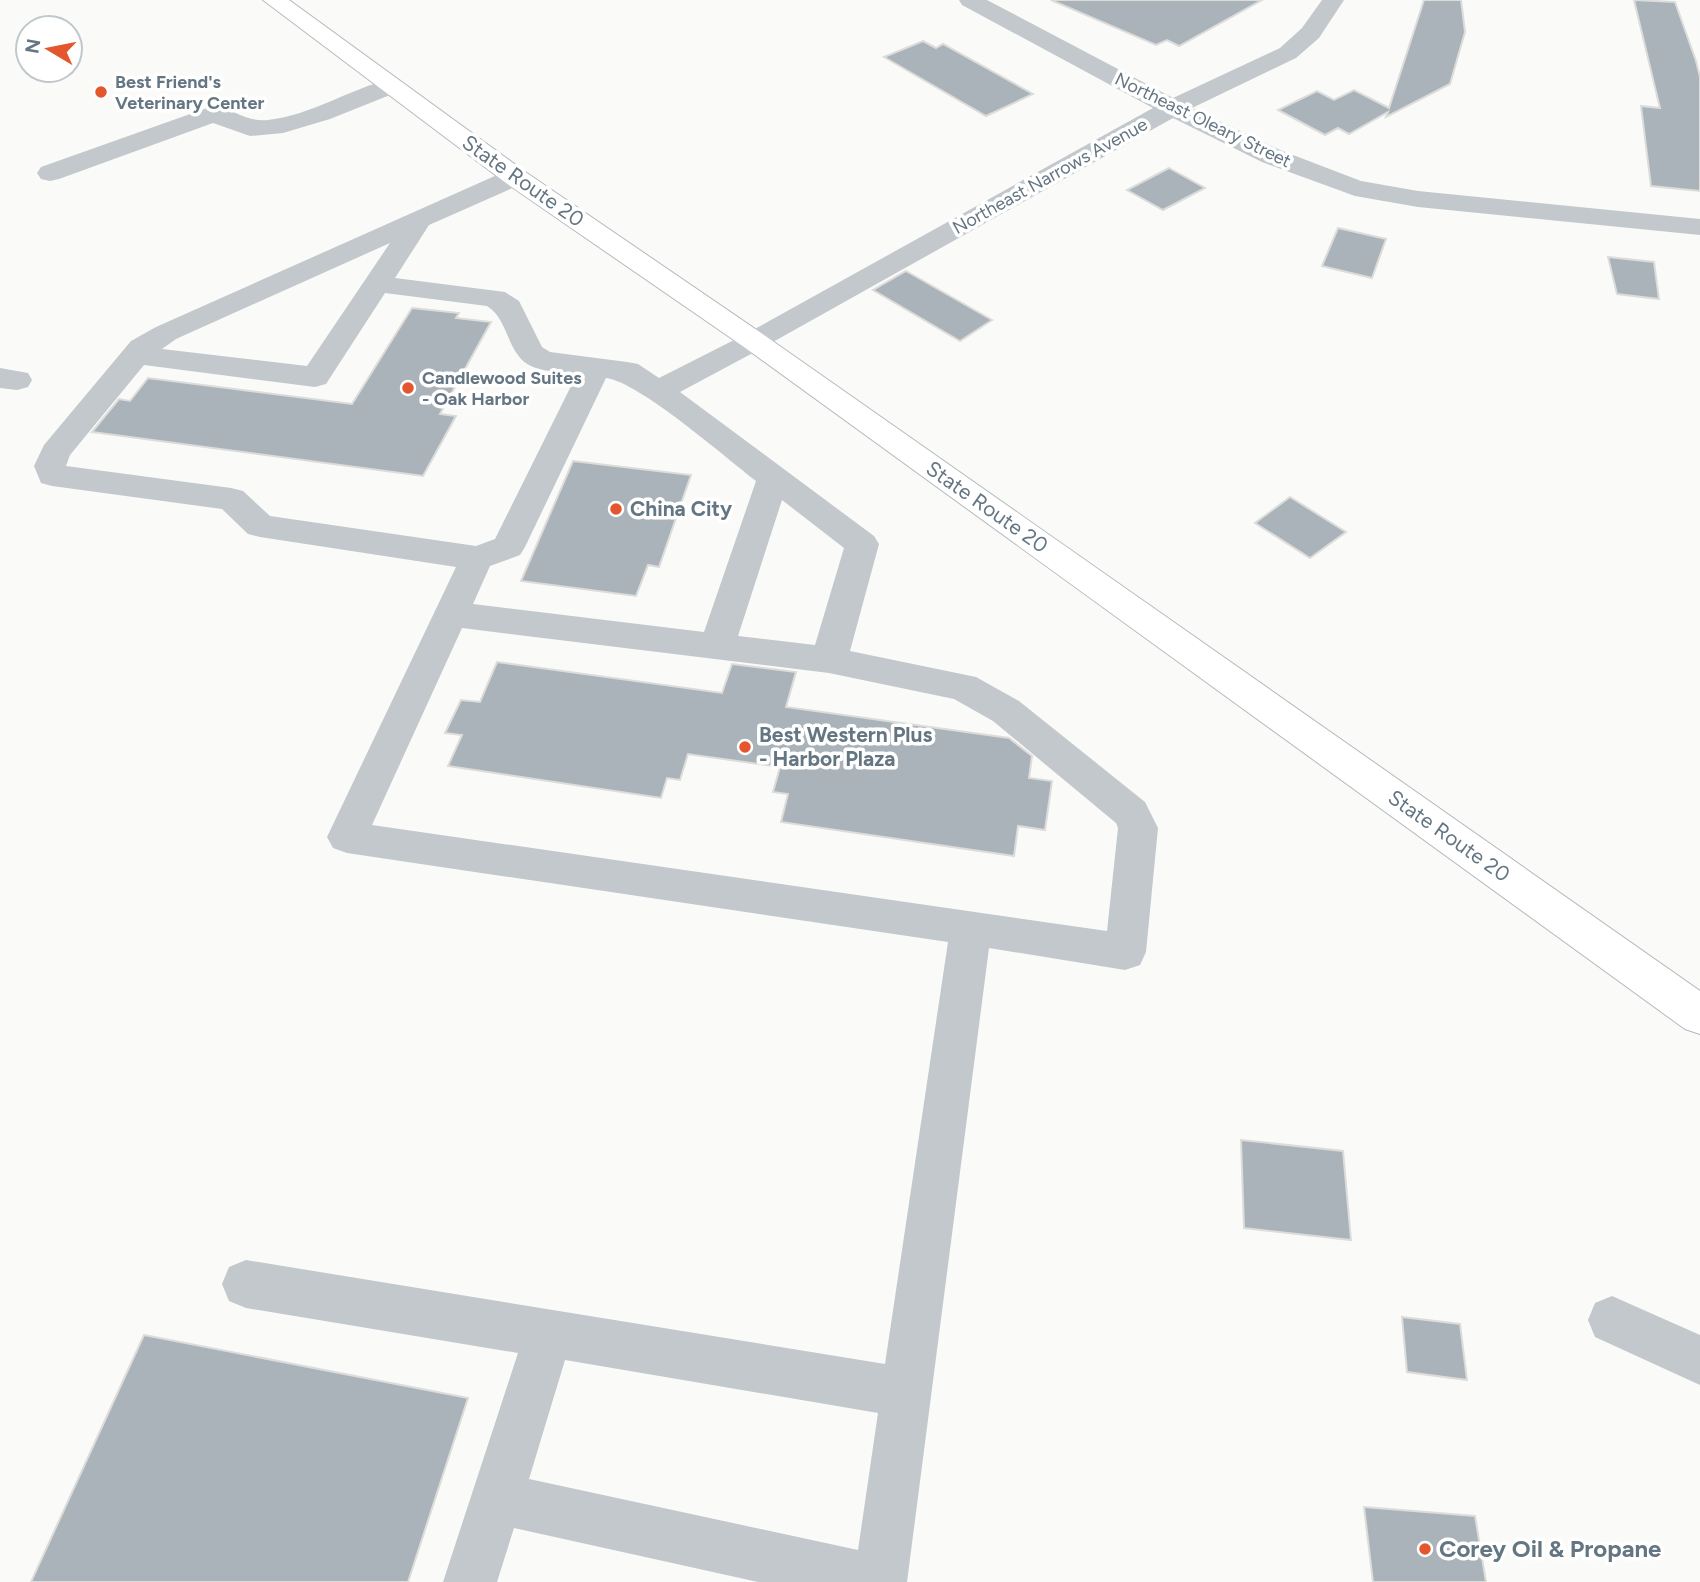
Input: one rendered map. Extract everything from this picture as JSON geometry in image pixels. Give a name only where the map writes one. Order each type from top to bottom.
[{"type":"main road","name":"State Route 20","points":[[274,0],[515,177],[754,341],[1700,1015]]},
{"type":"street","name":"Northeast Oleary Street","points":[[970,0],[1172,108],[1271,156],[1355,188],[1418,199],[1700,227]]},
{"type":"street","name":"Northeast Narrows Avenue","points":[[658,391],[754,341],[1172,108],[1288,53],[1311,33],[1333,0]]},
{"type":"street","points":[[50,173],[216,113],[231,123],[250,128],[274,128],[391,86]]},
{"type":"street","points":[[515,177],[166,332],[142,348],[55,452],[50,466],[52,475],[231,499],[260,526],[477,558],[508,547],[596,366]]},
{"type":"street","points":[[136,355],[315,377],[420,219]]},
{"type":"street","points":[[377,284],[495,298],[509,307],[530,352],[542,360],[627,371],[658,391],[862,544],[829,660]]},
{"type":"street","points":[[717,646],[773,478]]},
{"type":"street","points":[[451,614],[829,660],[963,687],[1006,711],[1131,813],[1138,828],[1125,952],[347,837],[477,558]]},
{"type":"street","points":[[496,1498],[880,1582],[971,928]]},
{"type":"street","points":[[246,1284],[906,1393]]},
{"type":"street","points":[[1612,1320],[1700,1360]]},
{"type":"street","points":[[470,1582],[549,1333]]},
{"type":"building","points":[[1051,0],[1262,0],[1179,46],[1167,40],[1156,45]]},
{"type":"building","points":[[1424,0],[1461,0],[1465,32],[1450,84],[1386,117],[1388,112],[1349,134],[1338,128],[1325,135],[1278,110],[1317,91],[1334,100],[1354,90],[1389,108]]},
{"type":"building","points":[[1634,0],[1675,2],[1696,61],[1700,77],[1700,191],[1651,186],[1641,106],[1660,108]]},
{"type":"building","points":[[923,41],[936,48],[943,44],[1033,94],[986,116],[884,57]]},
{"type":"building","points":[[1169,168],[1205,188],[1163,210],[1127,190]]},
{"type":"building","points":[[1338,228],[1386,239],[1372,278],[1322,266]]},
{"type":"building","points":[[1608,257],[1654,262],[1659,299],[1617,294]]},
{"type":"building","points":[[906,271],[992,320],[960,341],[873,290]]},
{"type":"building","name":"Candlewood Suites - Oak Harbor","points":[[412,308],[459,313],[456,318],[491,322],[440,414],[456,416],[423,476],[92,432],[119,399],[130,401],[148,378],[352,404]]},
{"type":"building","name":"China City","points":[[573,461],[691,475],[659,567],[648,565],[636,596],[521,581]]},
{"type":"building","points":[[1290,497],[1346,532],[1310,558],[1255,523]]},
{"type":"building","name":"Best Western Plus - Harbor Plaza","points":[[497,662],[722,693],[732,664],[796,672],[786,707],[1009,738],[1032,756],[1029,778],[1052,781],[1045,830],[1018,826],[1014,856],[781,822],[788,794],[773,792],[780,767],[688,754],[680,780],[667,778],[661,798],[448,766],[462,735],[445,733],[461,700],[480,702]]},
{"type":"building","points":[[1241,1140],[1343,1151],[1351,1240],[1244,1228]]},
{"type":"building","points":[[1402,1317],[1460,1324],[1467,1380],[1407,1372]]},
{"type":"building","points":[[144,1335],[468,1398],[408,1582],[31,1582]]},
{"type":"building","name":"Corey Oil & Propane","points":[[1364,1507],[1475,1516],[1486,1582],[1373,1582]]},
{"type":"place","name":"Best Friend's Veterinary Center","points":[[101,92]]},
{"type":"place","name":"Candlewood Suites - Oak Harbor","points":[[408,388]]},
{"type":"place","name":"China City","points":[[616,509]]},
{"type":"place","name":"Best Western Plus - Harbor Plaza","points":[[745,747]]},
{"type":"place","name":"Corey Oil & Propane","points":[[1425,1549]]}]
